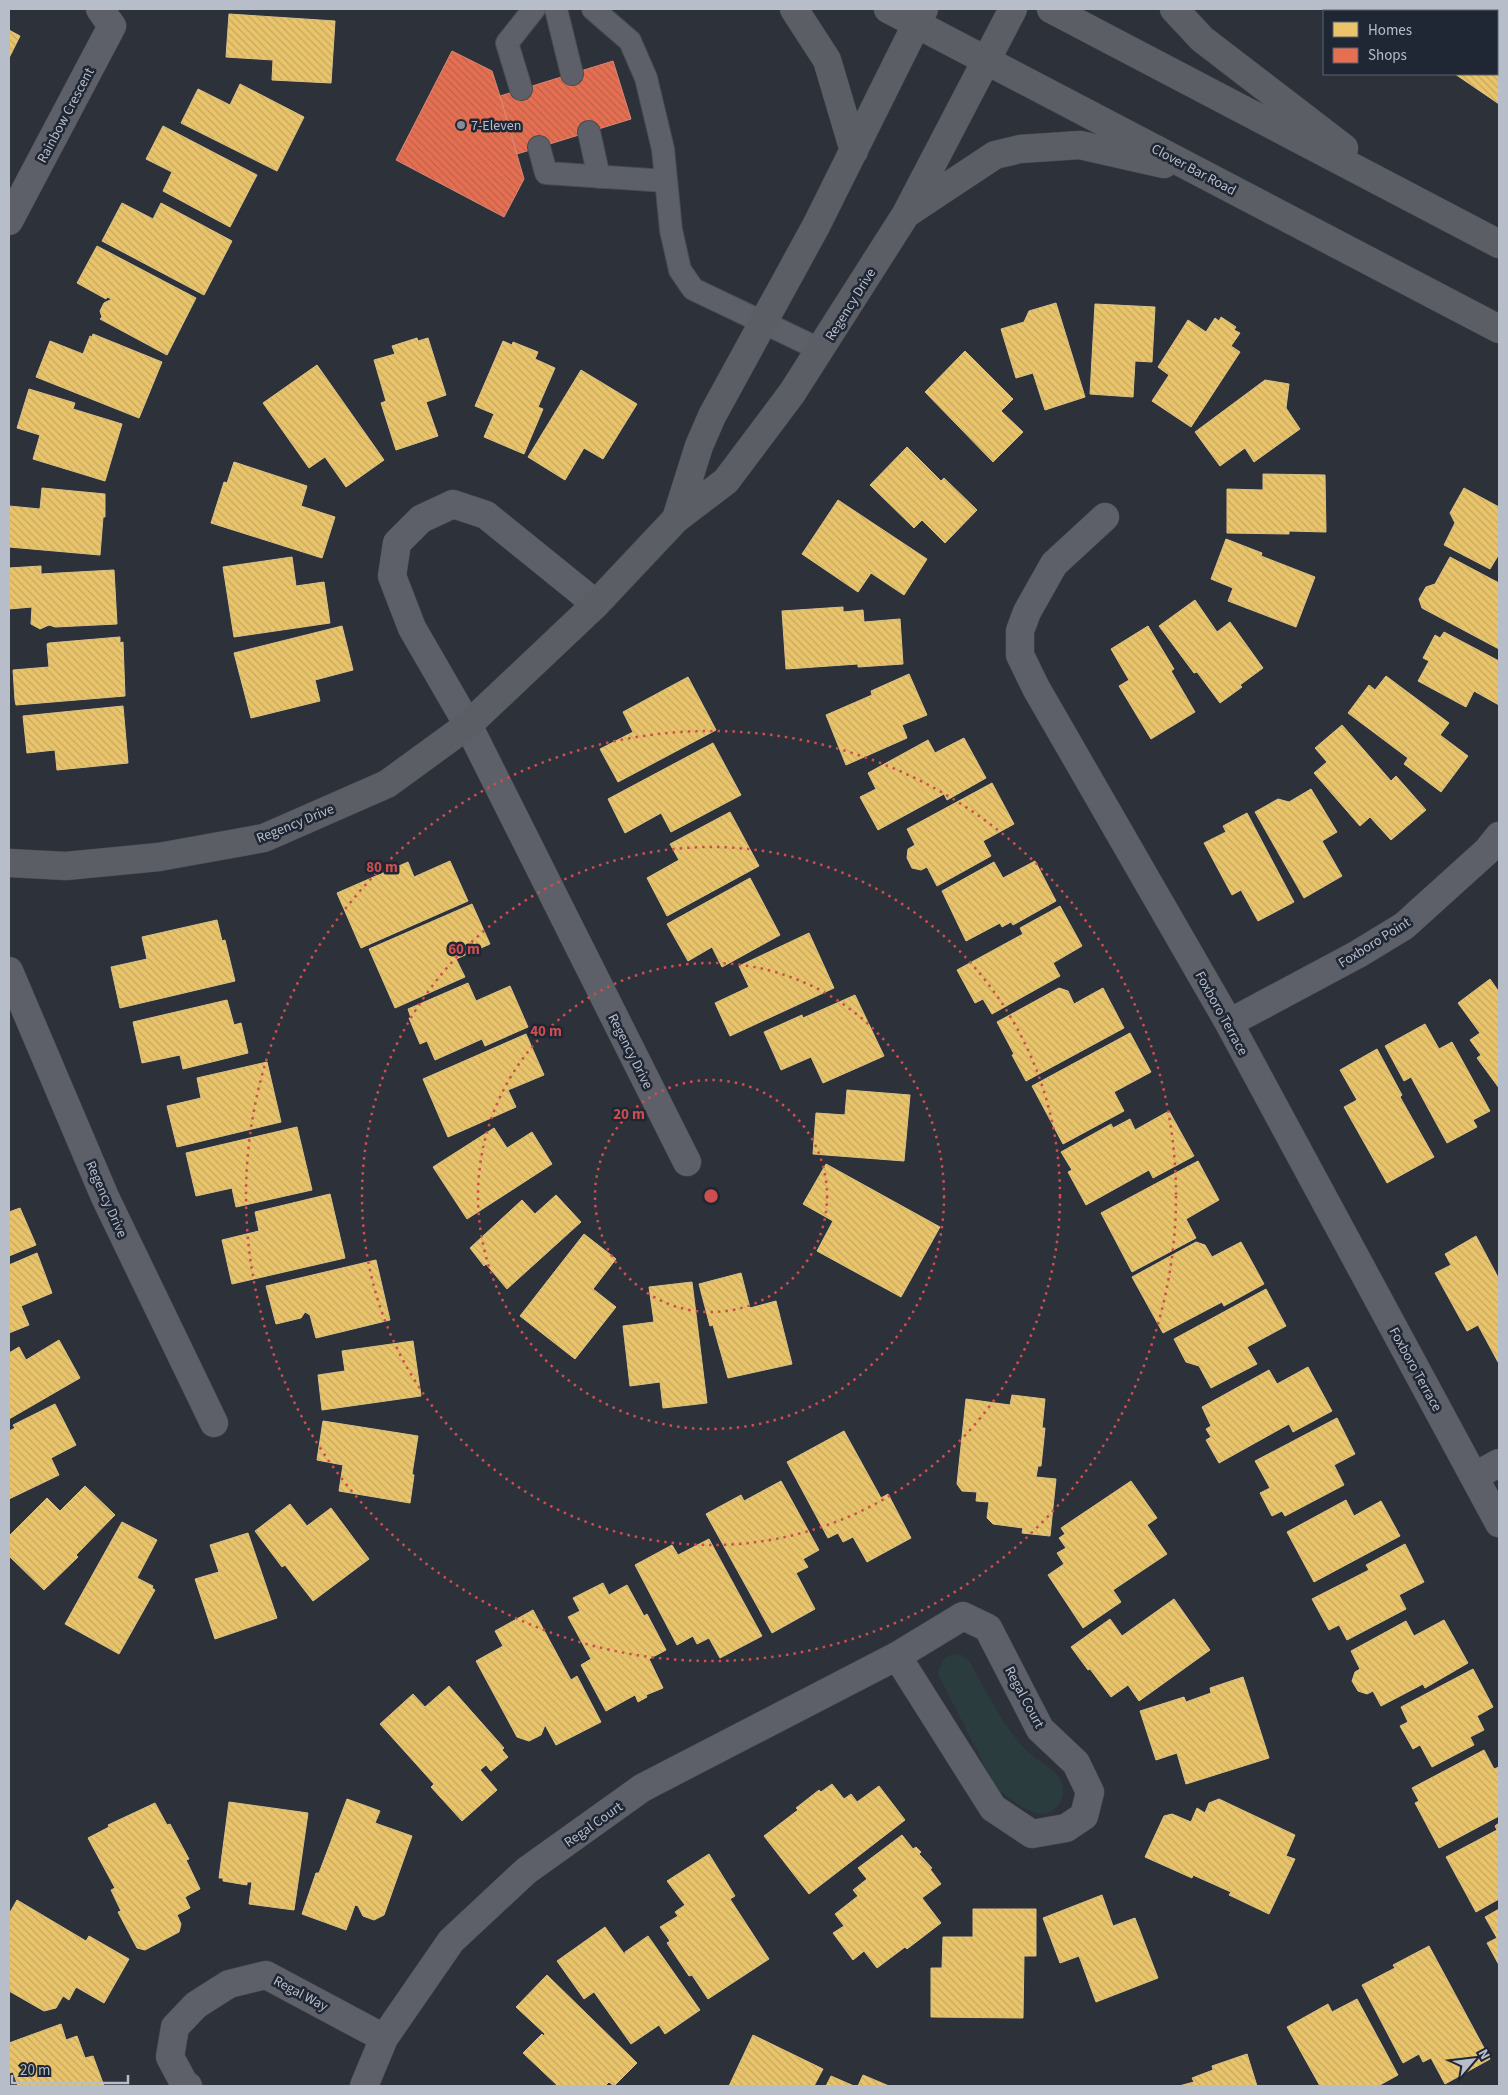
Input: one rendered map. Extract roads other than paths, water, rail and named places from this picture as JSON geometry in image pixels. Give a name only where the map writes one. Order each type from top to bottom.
[{"type":"main road","points":[[794,9],[827,60],[854,150]]},
{"type":"main road","name":"Clover Bar Road","points":[[888,9],[920,16],[987,60],[1499,329]]},
{"type":"main road","name":"Regency Drive","points":[[9,863],[75,865],[159,857],[264,838],[387,784],[468,725],[596,604],[676,519],[726,481],[792,393],[906,214],[1013,9]]},
{"type":"main road","points":[[1051,9],[1499,244]]},
{"type":"main road","points":[[1174,9],[1202,39],[1404,194]]},
{"type":"main road","name":"Regency Drive","points":[[676,519],[702,438],[816,226],[920,16]]},
{"type":"main road","points":[[906,214],[995,155],[1020,149],[1080,145],[1201,173]]},
{"type":"street","name":"Rainbow Crescent","points":[[9,221],[112,26],[100,9]]},
{"type":"street","name":"Regency Drive","points":[[596,604],[486,514],[453,504],[421,519],[397,543],[392,576],[412,628],[468,725],[687,1162]]},
{"type":"street","name":"Foxboro Terrace","points":[[1105,517],[1054,564],[1041,585],[1020,631],[1020,655],[1036,688],[1229,1023],[1499,1523]]},
{"type":"street","name":"Foxboro Point","points":[[1229,1023],[1358,954],[1404,926],[1487,851],[1499,836]]},
{"type":"street","name":"Regency Drive","points":[[9,971],[105,1197],[214,1423]]},
{"type":"street","points":[[1475,1476],[1499,1463]]},
{"type":"street","name":"Regal Court","points":[[370,2084],[384,2038],[451,1941],[526,1871],[642,1788],[897,1656],[963,1616],[988,1628],[1040,1730],[1076,1763],[1090,1792],[1084,1816],[1066,1828],[1032,1834],[993,1808],[897,1656]]},
{"type":"street","name":"Regal Way","points":[[188,2086],[185,2085],[170,2057],[175,2027],[196,2005],[229,1984],[266,1975],[384,2038]]},
{"type":"lane","points":[[521,90],[507,43],[534,9]]},
{"type":"lane","points":[[556,9],[572,74]]},
{"type":"lane","points":[[593,9],[630,41],[646,78],[663,149],[671,230],[680,270],[693,289],[762,324],[820,350]]},
{"type":"lane","points":[[588,132],[599,177]]},
{"type":"lane","points":[[539,147],[546,173],[666,181]]},
{"type":"place","name":"7-Eleven","points":[[461,125]]}]
